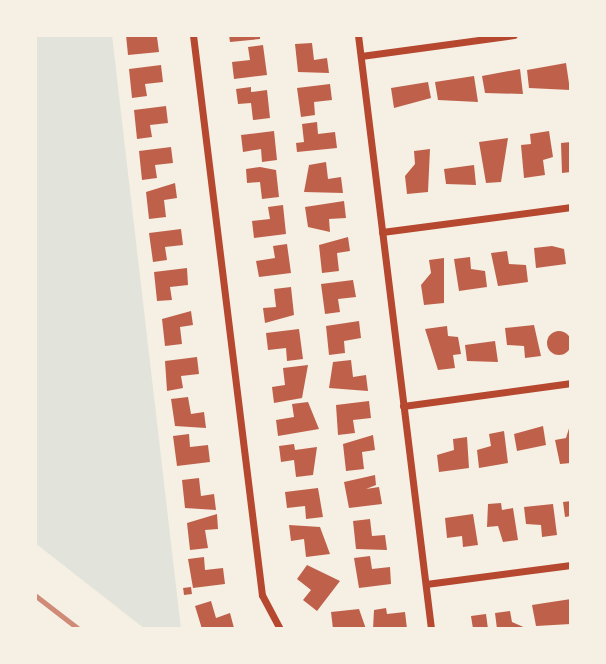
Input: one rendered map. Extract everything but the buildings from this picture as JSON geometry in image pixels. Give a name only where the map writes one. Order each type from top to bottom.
[{"type":"street","points":[[193,35],[262,594],[280,629]]},
{"type":"street","points":[[358,35],[431,629]]},
{"type":"street","points":[[361,56],[514,35]]},
{"type":"street","points":[[382,232],[571,207]]},
{"type":"street","points":[[403,406],[571,383]]},
{"type":"street","points":[[426,584],[571,565]]},
{"type":"shaded area","points":[[35,35],[112,35],[181,629],[145,629],[35,543]]},
{"type":"railway","points":[[35,595],[79,629]]}]
